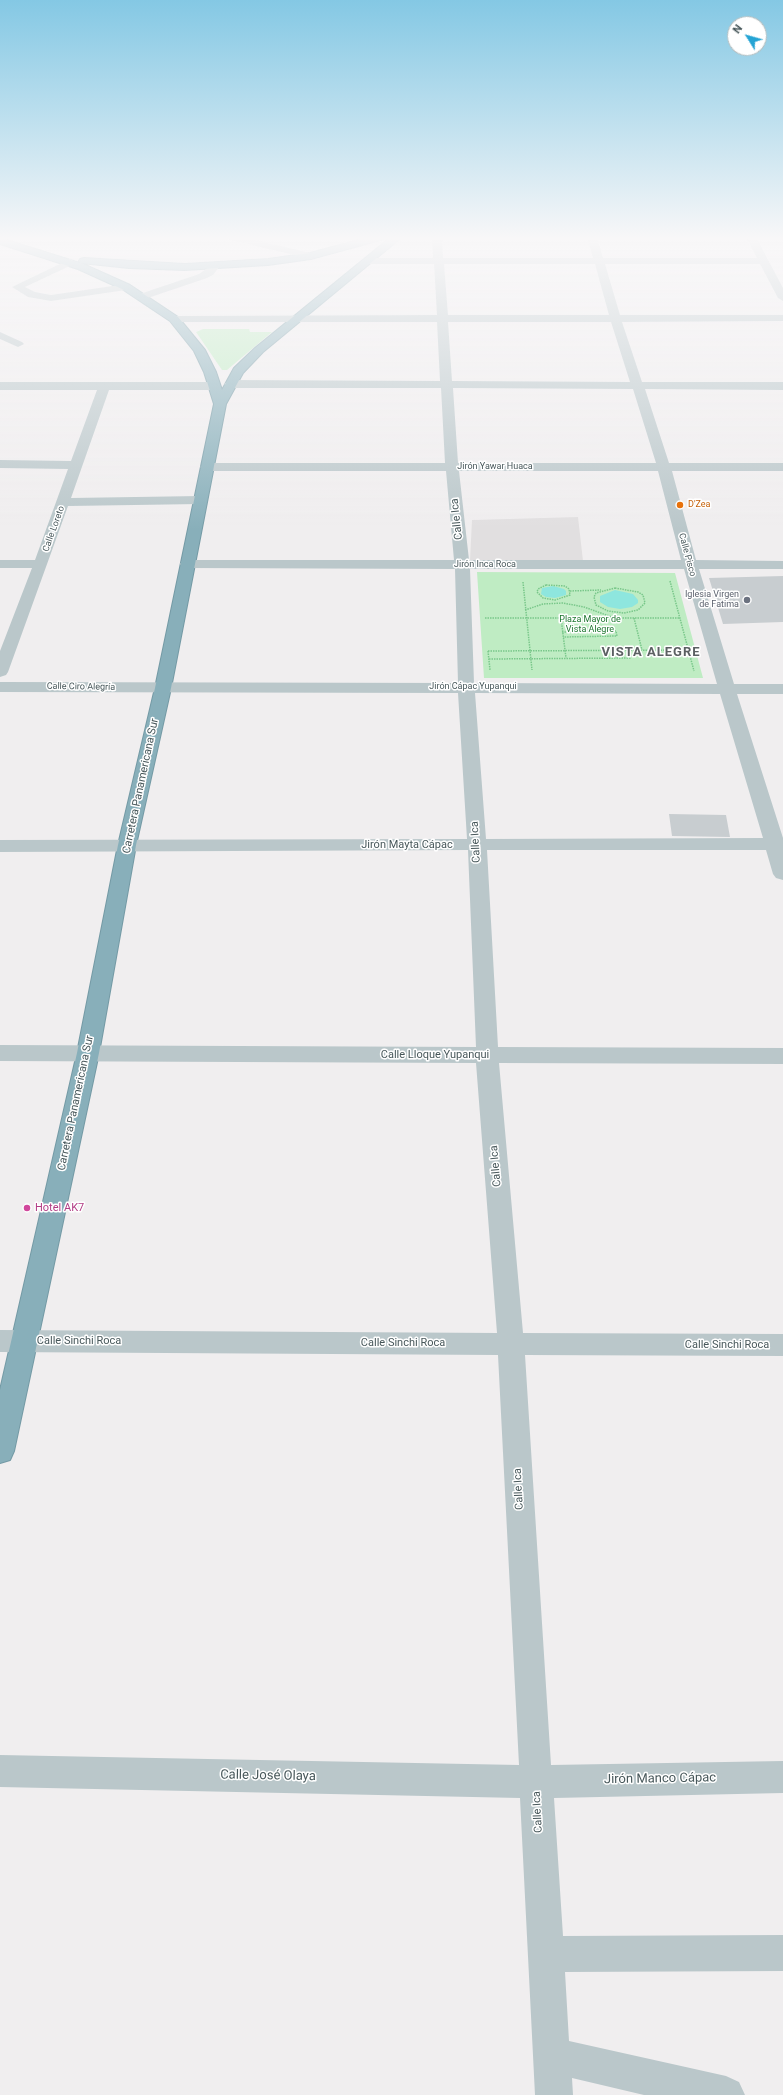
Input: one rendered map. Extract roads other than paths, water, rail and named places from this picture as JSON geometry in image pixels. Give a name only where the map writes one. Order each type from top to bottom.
[{"type":"highway","points":[[187,335],[199,350],[217,395]]},
{"type":"highway","name":"Carretera Panamericana Sur","points":[[0,1451],[12,1341],[88,1054],[128,845],[207,467],[217,395],[230,384],[238,371],[251,358],[279,335]]},
{"type":"street","points":[[0,335],[18,344]]},
{"type":"street","name":"Calle Ica","points":[[443,335],[452,467],[462,565],[466,687],[477,845],[487,1056],[511,1343],[554,2095]]},
{"type":"street","name":"Calle Pisco","points":[[622,335],[640,386],[664,467],[690,565],[726,689],[778,844],[783,874]]},
{"type":"street","points":[[230,384],[446,386],[783,386]]},
{"type":"street","points":[[1,387],[104,386],[217,395]]},
{"type":"street","name":"Calle Loreto","points":[[0,672],[77,465],[104,386]]},
{"type":"street","points":[[0,464],[77,465]]},
{"type":"street","name":"Jirón Yawar Huaca","points":[[207,467],[783,467]]},
{"type":"street","points":[[63,502],[200,500]]},
{"type":"street","points":[[0,564],[41,564]]},
{"type":"street","name":"Jirón Inca Roca","points":[[187,564],[783,565]]},
{"type":"street","name":"Calle Ciro Alegría","points":[[0,687],[162,688]]},
{"type":"street","name":"Jirón Cápac Yupanqui","points":[[162,688],[466,687],[783,689]]},
{"type":"street","name":"Jirón Mayta Cápac","points":[[0,846],[778,844]]},
{"type":"street","name":"Calle Lloque Yupanqui","points":[[0,1053],[783,1056]]},
{"type":"street","name":"Calle Sinchi Roca","points":[[12,1341],[783,1345]]},
{"type":"street","name":"Calle José Olaya","points":[[0,1771],[536,1782]]},
{"type":"street","name":"Jirón Manco Cápac","points":[[536,1782],[783,1777]]},
{"type":"street","points":[[545,1954],[783,1953]]},
{"type":"street","points":[[551,2055],[726,2095]]},
{"type":"water","points":[[553,586],[564,589],[566,591],[566,595],[555,598],[546,597],[541,594],[542,588]]},
{"type":"water","points":[[615,590],[633,594],[638,600],[638,603],[632,607],[620,609],[608,607],[600,602],[600,596]]},
{"type":"place","name":"D'Zea","points":[[680,505]]},
{"type":"place","name":"Iglesia Virgen de Fatima","points":[[747,600]]},
{"type":"place","name":"Hotel AK7","points":[[27,1208]]},
{"type":"district","name":"VISTA ALEGRE","points":[[651,653]]},
{"type":"park label","name":"Plaza Mayor de Vista Alegre","points":[[590,626]]}]
